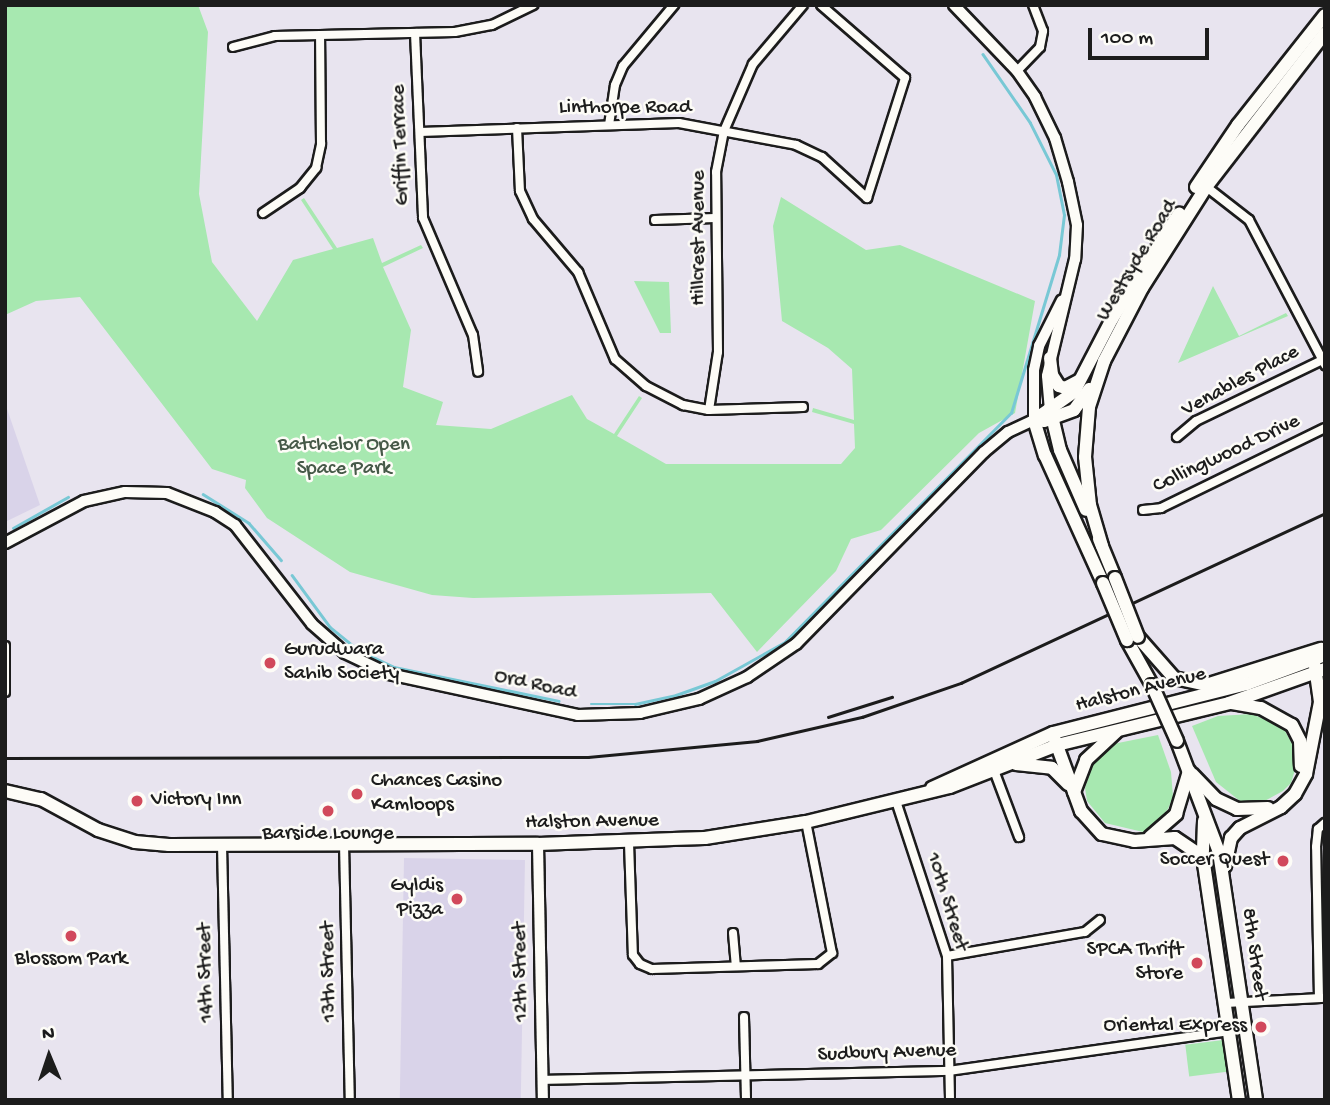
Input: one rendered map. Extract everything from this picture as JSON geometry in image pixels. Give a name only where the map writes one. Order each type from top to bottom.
[{"type":"main road","name":"Westsyde Road","points":[[1034,420],[1074,392],[1112,319],[1203,184],[1325,15]]},
{"type":"main road","name":"Westsyde Road","points":[[1102,546],[1090,505],[1085,457],[1089,407],[1104,361],[1142,288],[1203,184],[1325,33]]},
{"type":"main road","points":[[1051,358],[1052,375],[1059,386],[1074,385],[1084,376]]},
{"type":"main road","points":[[1034,420],[1051,422],[1083,401],[1104,361]]},
{"type":"main road","name":"8th Street","points":[[1049,408],[1051,422],[1102,546],[1109,580]]},
{"type":"main road","name":"8th Street","points":[[1034,420],[1045,455],[1109,580],[1177,741],[1219,852],[1255,1100]]},
{"type":"main road","points":[[1133,638],[1174,678],[1197,684],[1325,648]]},
{"type":"main road","points":[[1224,887],[1231,838],[1240,828],[1281,807],[1296,794],[1306,774],[1322,697],[1320,664]]},
{"type":"main road","name":"Halston Avenue","points":[[992,765],[1010,764],[1055,739],[1121,728],[1228,703],[1320,664]]},
{"type":"main road","name":"Halston Avenue","points":[[5,791],[41,799],[98,830],[135,842],[222,845],[629,843],[806,822],[895,801],[932,788],[950,788],[992,765],[1055,739],[1320,664]]},
{"type":"main road","points":[[1149,838],[1176,814],[1189,771],[1216,799],[1246,811],[1272,807],[1296,785],[1304,756],[1292,725],[1261,708],[1228,703]]},
{"type":"main road","points":[[1074,793],[1086,760],[1121,728]]},
{"type":"main road","points":[[1055,739],[1081,811],[1102,834],[1118,839],[1184,841],[1203,857]]},
{"type":"main road","points":[[1010,764],[1052,768],[1074,793]]},
{"type":"main road","name":"8th Street","points":[[1204,817],[1203,857],[1239,1100]]},
{"type":"street","points":[[233,47],[275,36],[415,33],[492,25],[533,5]]},
{"type":"street","points":[[609,125],[615,85],[623,66],[674,5]]},
{"type":"street","name":"Hillcrest Avenue","points":[[709,410],[718,352],[716,173],[724,131],[753,64],[803,5]]},
{"type":"street","name":"Linthorpe Road","points":[[420,132],[679,122],[796,145],[822,157],[867,198],[905,78],[821,5]]},
{"type":"street","points":[[954,5],[1017,71],[1055,138],[1068,181],[1076,247],[1051,358],[1049,408]]},
{"type":"street","points":[[1017,71],[1040,47],[1043,31],[1033,5]]},
{"type":"street","name":"Griffin Terrace","points":[[415,33],[423,218],[473,335],[478,372]]},
{"type":"street","points":[[263,213],[300,188],[316,168],[321,144],[320,36]]},
{"type":"street","points":[[517,128],[520,191],[533,219],[578,272],[615,359],[646,386],[683,405],[709,410],[803,408]]},
{"type":"street","points":[[1203,184],[1249,220],[1323,363]]},
{"type":"street","points":[[655,220],[715,218]]},
{"type":"street","points":[[1034,420],[1034,370],[1039,345],[1062,300]]},
{"type":"street","name":"Venables Place","points":[[1177,437],[1196,421],[1323,363]]},
{"type":"street","name":"Ord Road","points":[[5,544],[84,501],[125,492],[167,494],[215,512],[235,525],[312,624],[345,653],[389,674],[578,715],[640,713],[699,699],[747,677],[796,644],[984,452],[1008,432],[1034,420]]},
{"type":"street","name":"Collingwood Drive","points":[[1143,510],[1161,508],[1325,428]]},
{"type":"street","points":[[5,646],[5,692]]},
{"type":"street","points":[[992,765],[1019,836]]},
{"type":"street","name":"10th Street","points":[[895,801],[947,956],[950,1100]]},
{"type":"street","points":[[629,843],[633,955],[640,964],[652,969],[818,964],[831,958],[806,822]]},
{"type":"street","points":[[1225,1003],[1322,998],[1316,847],[1318,829],[1325,823]]},
{"type":"street","name":"13th Street","points":[[344,844],[350,1100]]},
{"type":"street","name":"14th Street","points":[[222,845],[228,1100]]},
{"type":"street","name":"12th Street","points":[[538,845],[543,1100]]},
{"type":"street","points":[[947,956],[1085,932],[1100,920]]},
{"type":"street","points":[[733,933],[736,965]]},
{"type":"street","points":[[744,1017],[746,1100]]},
{"type":"street","name":"Sudbury Avenue","points":[[543,1080],[949,1071],[1229,1031]]},
{"type":"shaded area","points":[[5,403],[40,505],[5,522]]},
{"type":"shaded area","points":[[404,858],[525,860],[521,1100],[400,1100]]},
{"type":"green space","name":"Batchelor Open Space Park","points":[[5,5],[198,5],[208,32],[199,194],[212,262],[257,321],[293,260],[333,249],[301,200],[304,198],[337,248],[373,238],[382,263],[421,245],[423,248],[383,267],[411,330],[403,387],[443,402],[436,425],[491,429],[572,395],[587,419],[614,434],[639,396],[642,398],[617,436],[666,464],[841,464],[855,448],[854,424],[812,412],[813,408],[854,420],[852,369],[828,348],[782,321],[773,226],[781,197],[866,250],[900,245],[1035,301],[1015,413],[979,433],[881,530],[851,539],[836,571],[757,652],[711,593],[473,598],[432,595],[350,572],[267,518],[245,488],[246,480],[212,469],[80,297],[36,301],[5,315]]},
{"type":"green space","points":[[634,281],[669,282],[671,333],[660,333]]},
{"type":"green space","points":[[1213,286],[1239,336],[1286,313],[1288,316],[1178,363]]},
{"type":"green space","points":[[1252,714],[1283,727],[1299,757],[1291,783],[1283,791],[1259,804],[1245,805],[1216,782],[1192,726],[1218,716]]},
{"type":"green space","points":[[1158,735],[1171,772],[1173,797],[1168,809],[1151,830],[1143,832],[1105,823],[1087,801],[1085,788],[1093,763],[1113,744]]},
{"type":"green space","points":[[1223,1040],[1227,1072],[1189,1076],[1185,1045]]},
{"type":"waterway","points":[[591,704],[635,704],[676,695],[715,681],[785,642],[1011,413],[1059,255],[1064,215],[1056,175],[1030,123],[983,55]]},
{"type":"waterway","points":[[203,494],[249,523],[281,560]]},
{"type":"waterway","points":[[13,528],[68,497]]},
{"type":"waterway","points":[[292,575],[330,627],[360,651],[394,667],[559,701]]},
{"type":"railway","points":[[5,758],[588,757],[757,741],[862,717],[961,683],[1325,513]]},
{"type":"railway","points":[[828,717],[892,697]]},
{"type":"place","name":"Gurudwara Sahib Society","points":[[270,663]]},
{"type":"place","name":"Chances Casino Kamloops","points":[[357,794]]},
{"type":"place","name":"Victory Inn","points":[[137,801]]},
{"type":"place","name":"Barside Lounge","points":[[328,811]]},
{"type":"place","name":"Soccer Quest","points":[[1283,861]]},
{"type":"place","name":"Gyldis Pizza","points":[[457,899]]},
{"type":"place","name":"Blossom Park","points":[[71,936]]},
{"type":"place","name":"SPCA Thrift Store","points":[[1197,963]]},
{"type":"place","name":"Oriental Express","points":[[1261,1027]]}]
